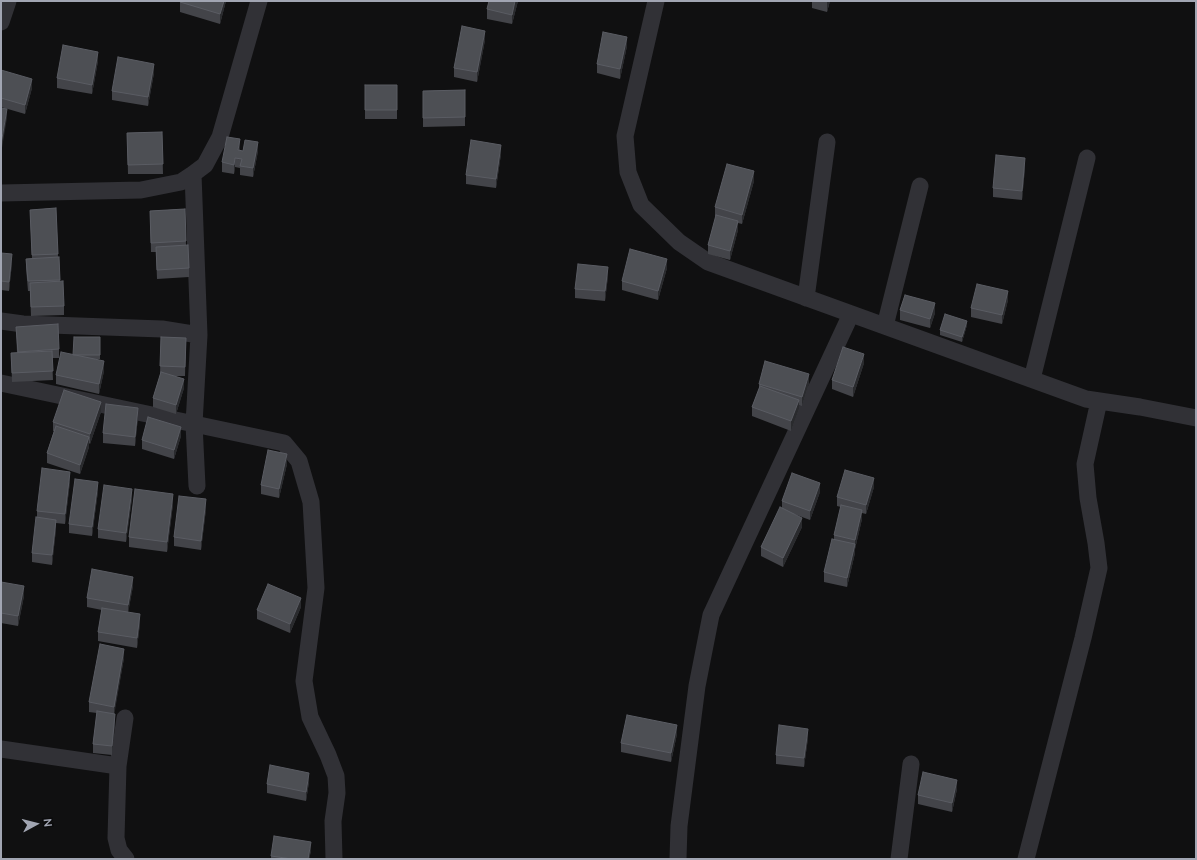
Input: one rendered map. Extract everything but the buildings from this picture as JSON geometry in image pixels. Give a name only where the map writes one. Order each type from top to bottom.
[{"type":"street","points":[[1,22],[8,1]]},
{"type":"street","points":[[1,192],[141,190],[181,182],[193,174],[205,165],[220,137],[259,1]]},
{"type":"street","points":[[656,1],[625,136],[628,172],[641,205],[679,242],[708,262],[1086,399],[1140,406],[1196,418]]},
{"type":"street","points":[[806,298],[827,142]]},
{"type":"street","points":[[1032,379],[1087,158]]},
{"type":"street","points":[[193,174],[199,335],[194,424],[197,486]]},
{"type":"street","points":[[886,326],[920,186]]},
{"type":"street","points":[[678,859],[679,826],[697,686],[711,616],[851,314]]},
{"type":"street","points":[[1,321],[23,324],[162,329],[199,335]]},
{"type":"street","points":[[1,383],[284,443],[299,461],[311,502],[316,588],[304,681],[310,718],[336,776],[337,793],[333,821],[334,859]]},
{"type":"street","points":[[1026,859],[1083,638],[1099,568],[1088,498],[1085,464],[1099,401]]},
{"type":"street","points":[[125,718],[118,766],[116,838],[119,850],[126,859]]},
{"type":"street","points":[[1,749],[118,766]]},
{"type":"street","points":[[899,859],[911,764]]}]
